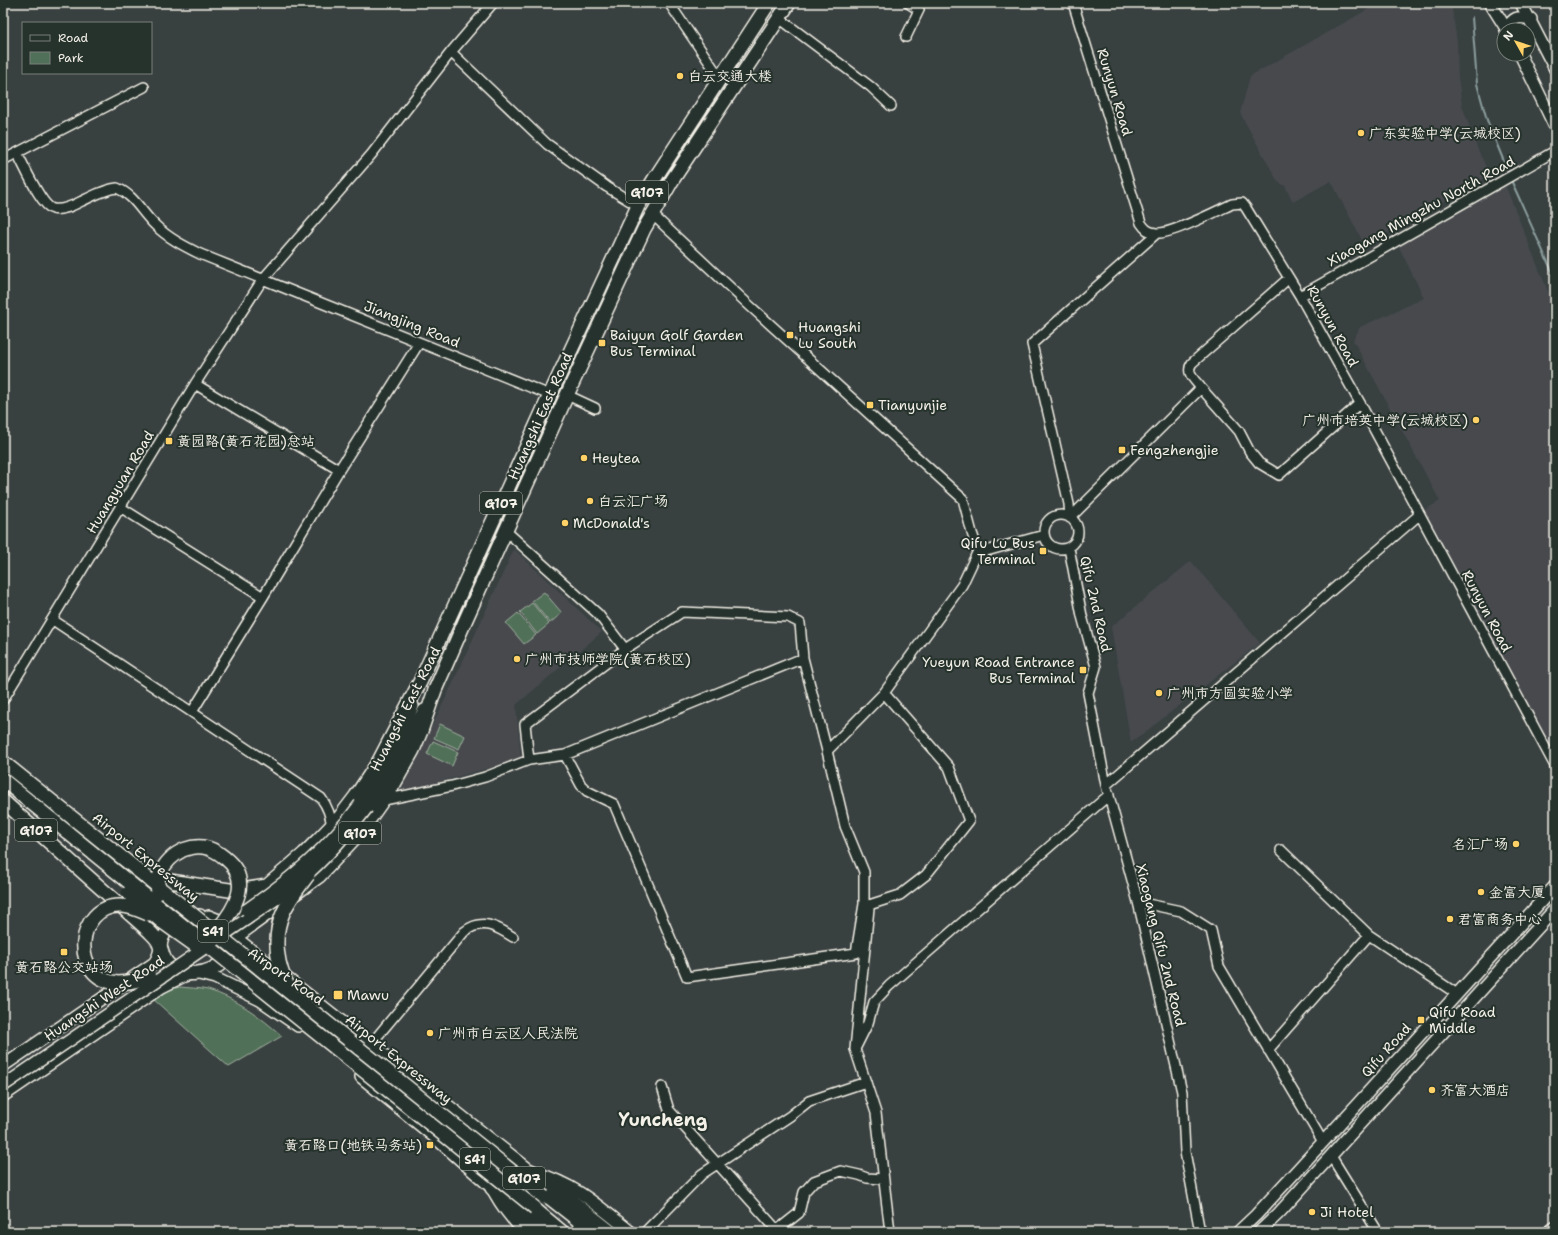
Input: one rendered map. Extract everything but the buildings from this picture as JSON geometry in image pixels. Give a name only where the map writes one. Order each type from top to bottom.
[{"type":"highway","name":"Huangshi East Road","points":[[420,682],[550,395],[638,206],[769,3]]},
{"type":"highway","name":"Huangshi East Road","points":[[435,690],[567,395],[652,214],[673,179],[789,3]]},
{"type":"highway","name":"G107","points":[[3,756],[142,875],[170,881],[236,891],[267,886],[304,854],[332,826],[348,807],[372,773],[420,682]]},
{"type":"highway","name":"G107","points":[[3,801],[149,931],[160,946],[163,957],[172,968],[195,973],[205,972],[224,962],[236,946],[235,937],[307,886],[329,867],[361,831],[384,800],[413,750],[435,690]]},
{"type":"highway","name":"Airport Expressway","points":[[3,762],[588,1232]]},
{"type":"highway","name":"Airport Road","points":[[3,770],[36,806],[164,916],[193,944],[407,1095]]},
{"type":"highway","name":"S41","points":[[3,780],[157,906],[565,1232]]},
{"type":"highway","name":"Airport Road","points":[[3,786],[36,806]]},
{"type":"highway","points":[[149,977],[124,983],[111,982],[103,979],[92,969],[85,959],[83,947],[84,937],[87,928],[94,918],[104,910],[115,906],[130,907],[151,915],[164,916],[159,899],[157,884],[165,864],[178,852],[186,849],[203,847],[211,849],[228,861],[235,869],[238,878],[239,890],[237,901],[219,933]]},
{"type":"highway","points":[[298,1002],[281,969],[277,947],[277,936],[284,910],[308,874]]},
{"type":"highway","points":[[118,902],[126,901],[135,897],[141,888],[142,875]]},
{"type":"highway","points":[[267,886],[267,893],[269,897],[276,902],[284,902]]},
{"type":"highway","points":[[241,905],[240,914],[242,919],[245,922],[254,924]]},
{"type":"highway","name":"Airport Road","points":[[164,916],[212,944],[265,978],[298,1002],[407,1095],[492,1163],[553,1201],[593,1232]]},
{"type":"highway","name":"Airport Road","points":[[492,1163],[538,1213],[562,1232]]},
{"type":"highway","points":[[531,1172],[611,1232]]},
{"type":"highway","points":[[492,1188],[542,1232]]},
{"type":"main road","points":[[1490,3],[1501,22]]},
{"type":"main road","points":[[1521,3],[1531,19],[1555,69]]},
{"type":"main road","points":[[1510,22],[1520,17],[1531,19]]},
{"type":"main road","points":[[1524,62],[1555,127]]},
{"type":"main road","name":"Huangshi East Road","points":[[219,933],[274,901],[308,874],[343,838],[364,806],[394,750],[407,720],[420,682]]},
{"type":"main road","name":"Huangshi East Road","points":[[219,933],[301,870],[364,806],[385,782],[435,690]]},
{"type":"main road","points":[[142,875],[190,915]]},
{"type":"main road","points":[[3,1066],[128,982],[157,960],[165,931],[178,919],[190,915],[225,915],[267,886]]},
{"type":"main road","name":"Qifu Road","points":[[1238,1232],[1323,1142],[1555,886]]},
{"type":"main road","points":[[1259,1232],[1274,1219],[1555,909]]},
{"type":"main road","points":[[209,916],[224,922],[235,937],[531,1172],[553,1201]]},
{"type":"main road","name":"Huangshi West Road","points":[[3,1076],[149,977],[219,933]]},
{"type":"main road","name":"Huangshi West Road","points":[[3,1086],[219,933]]},
{"type":"main road","points":[[3,1096],[140,1002],[177,979],[195,973],[215,978],[249,993],[299,1026],[432,1134],[492,1188],[538,1213]]},
{"type":"main road","points":[[128,982],[135,988],[140,1002]]},
{"type":"main road","points":[[299,1026],[300,1015],[306,1007],[316,1001]]},
{"type":"main road","points":[[492,1163],[554,1178],[571,1186],[585,1195],[631,1232]]},
{"type":"main road","points":[[492,1188],[504,1210],[525,1232]]},
{"type":"main road","points":[[1262,1208],[1274,1219]]},
{"type":"street","name":"Huangyuan Road","points":[[3,700],[195,384],[263,279],[371,156],[451,52],[493,3]]},
{"type":"street","points":[[669,3],[720,78]]},
{"type":"street","points":[[906,37],[919,10],[908,3]]},
{"type":"street","name":"Runyun Road","points":[[1074,3],[1141,223],[1146,230],[1157,233],[1171,230],[1232,204],[1242,203],[1300,296],[1360,403],[1555,766]]},
{"type":"street","points":[[779,18],[871,87],[892,106]]},
{"type":"street","points":[[451,52],[547,144],[607,187],[638,206]]},
{"type":"street","points":[[3,160],[144,87]]},
{"type":"street","name":"Xiaogang Mingzhu North Road","points":[[1300,296],[1555,152]]},
{"type":"street","name":"Jiangjing Road","points":[[17,153],[46,205],[52,209],[60,209],[108,190],[117,188],[128,194],[155,225],[176,242],[200,254],[550,395]]},
{"type":"street","points":[[652,214],[756,312],[963,499],[978,551],[962,585],[884,693],[827,751]]},
{"type":"street","points":[[1070,518],[1069,504],[1032,344],[1157,233]]},
{"type":"street","points":[[1289,278],[1192,363],[1189,367],[1189,372],[1201,388],[1239,430],[1250,452],[1259,463],[1279,475],[1360,403]]},
{"type":"street","points":[[192,712],[339,470],[419,343]]},
{"type":"street","points":[[195,384],[339,470]]},
{"type":"street","points":[[1070,518],[1201,388]]},
{"type":"street","points":[[567,395],[595,408]]},
{"type":"street","points":[[120,507],[263,597]]},
{"type":"street","points":[[1058,515],[1070,518],[1074,521],[1078,531],[1076,541],[1069,548],[1060,550],[1052,547],[1046,542],[1044,527],[1050,519],[1058,515]]},
{"type":"street","points":[[1106,785],[1419,515]]},
{"type":"street","points":[[506,531],[598,614],[625,649]]},
{"type":"street","points":[[978,551],[979,553],[1044,535]]},
{"type":"street","name":"Qifu 2nd Road","points":[[1069,548],[1082,616],[1096,667]]},
{"type":"street","points":[[530,760],[525,724],[625,649],[682,612],[788,617],[800,623],[803,658],[845,826],[864,872],[867,904],[856,1049],[876,1113],[890,1232]]},
{"type":"street","points":[[53,620],[321,798],[326,804],[332,826]]},
{"type":"street","points":[[384,800],[452,786],[485,777],[530,760],[565,755],[803,658]]},
{"type":"street","name":"Xiaogang Qifu 2nd Road","points":[[1096,667],[1088,693],[1108,795],[1138,902],[1182,1092],[1185,1152],[1200,1232]]},
{"type":"street","points":[[867,904],[900,895],[926,874],[969,821],[949,767],[884,693]]},
{"type":"street","points":[[565,755],[581,785],[587,791],[614,804],[688,977],[856,953],[867,904]]},
{"type":"street","points":[[856,1049],[868,1023],[874,1002],[888,986],[1108,795]]},
{"type":"street","points":[[1281,850],[1369,935],[1456,994]]},
{"type":"street","points":[[1138,902],[1181,911],[1211,930],[1219,966],[1323,1142]]},
{"type":"street","points":[[371,1044],[464,932],[470,927],[483,924],[490,925],[497,927],[514,937]]},
{"type":"street","points":[[1268,1050],[1369,935]]},
{"type":"street","points":[[644,1232],[702,1174],[790,1116],[809,1101],[866,1082]]},
{"type":"street","points":[[662,1087],[669,1110],[776,1231],[799,1213],[804,1192],[814,1181],[841,1171],[867,1178],[884,1179]]},
{"type":"street","points":[[1331,1156],[1378,1232]]},
{"type":"street","points":[[1548,1232],[1555,1226]]},
{"type":"shaded area","name":"广东实验中学(云城校区)","points":[[1379,3],[1451,3],[1457,41],[1458,77],[1462,105],[1478,150],[1490,175],[1365,246],[1331,181],[1293,202],[1285,186],[1278,182],[1240,113],[1250,76]]},
{"type":"shaded area","name":"广州市培英中学(云城校区)","points":[[1504,182],[1555,309],[1555,755],[1423,511],[1440,501],[1353,340],[1360,327],[1424,298],[1397,243]]},
{"type":"shaded area","name":"广州市技师学院(黄石校区)","points":[[514,549],[602,632],[516,705],[521,759],[399,793],[451,687]]},
{"type":"shaded area","name":"广州市方圆实验小学","points":[[1191,561],[1260,643],[1131,743],[1111,627]]},
{"type":"green space","points":[[544,592],[562,613],[550,623],[532,601]]},
{"type":"green space","points":[[532,603],[549,624],[537,634],[520,612]]},
{"type":"green space","points":[[518,613],[536,635],[524,644],[506,623]]},
{"type":"green space","points":[[440,724],[465,736],[459,749],[434,738]]},
{"type":"green space","points":[[433,741],[458,752],[452,766],[427,754]]},
{"type":"green space","points":[[180,987],[198,988],[218,993],[257,1015],[282,1036],[229,1067],[153,999],[167,990]]},
{"type":"waterway","points":[[1472,17],[1477,84],[1487,120],[1509,174]]},
{"type":"waterway","points":[[1511,180],[1555,278]]},
{"type":"place","name":"白云交通大楼","points":[[680,76]]},
{"type":"place","name":"广东实验中学(云城校区)","points":[[1361,133]]},
{"type":"place","name":"Huangshi Lu South","points":[[790,335]]},
{"type":"place","name":"Baiyun Golf Garden Bus Terminal","points":[[602,343]]},
{"type":"place","name":"Tianyunjie","points":[[870,405]]},
{"type":"place","name":"广州市培英中学(云城校区)","points":[[1476,420]]},
{"type":"place","name":"黄园路(黄石花园)总站","points":[[169,441]]},
{"type":"place","name":"Fengzhengjie","points":[[1122,450]]},
{"type":"place","name":"Heytea","points":[[584,458]]},
{"type":"place","name":"白云汇广场","points":[[590,501]]},
{"type":"place","name":"McDonald's","points":[[565,523]]},
{"type":"place","name":"Qifu Lu Bus Terminal","points":[[1043,551]]},
{"type":"place","name":"广州市技师学院(黄石校区)","points":[[517,659]]},
{"type":"place","name":"Yueyun Road Entrance Bus Terminal","points":[[1083,670]]},
{"type":"place","name":"广州市方圆实验小学","points":[[1159,693]]},
{"type":"place","name":"名汇广场","points":[[1516,844]]},
{"type":"place","name":"金富大厦","points":[[1481,892]]},
{"type":"place","name":"君富商务中心","points":[[1450,919]]},
{"type":"place","name":"黄石路公交站场","points":[[64,952]]},
{"type":"place","name":"Mawu","points":[[338,995]]},
{"type":"place","name":"Qifu Road Middle","points":[[1421,1020]]},
{"type":"place","name":"广州市白云区人民法院","points":[[430,1033]]},
{"type":"place","name":"齐富大酒店","points":[[1432,1090]]},
{"type":"place","name":"黄石路口(地铁马务站)","points":[[430,1145]]},
{"type":"place","name":"Ji Hotel","points":[[1312,1212]]},
{"type":"district","name":"Yuncheng","points":[[663,1120]]}]
